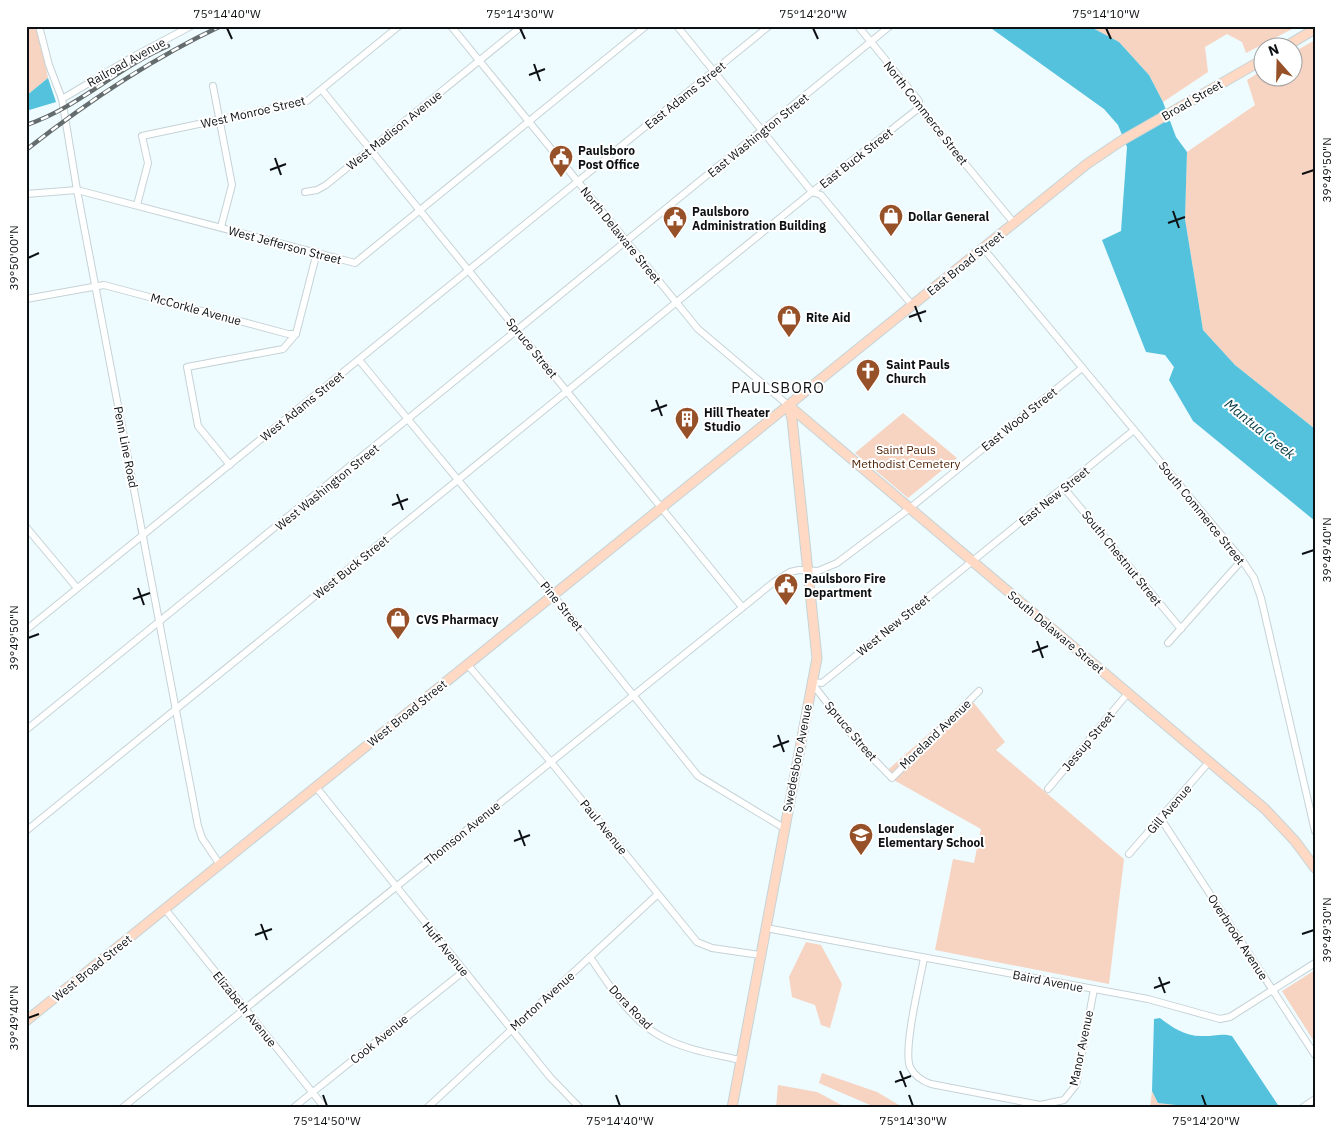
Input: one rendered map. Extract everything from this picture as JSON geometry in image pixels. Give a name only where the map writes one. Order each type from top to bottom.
[{"type":"main road","points":[[1301,38],[1315,30]]},
{"type":"main road","name":"Broad Street","points":[[1121,141],[1254,65]]},
{"type":"main road","name":"East Broad Street","points":[[788,405],[1087,164],[1121,141]]},
{"type":"main road","name":"South Delaware Street","points":[[788,405],[1265,809],[1295,841],[1315,868]]},
{"type":"main road","name":"West Broad Street","points":[[26,1021],[788,405]]},
{"type":"main road","name":"Swedesboro Avenue","points":[[732,1108],[817,658],[792,419],[788,405]]},
{"type":"street","name":"Penn Line Road","points":[[39,26],[49,65],[62,99],[77,190],[200,832],[220,865]]},
{"type":"street","name":"Railroad Avenue","points":[[62,99],[131,58],[191,26]]},
{"type":"street","name":"West Monroe Street","points":[[137,205],[148,163],[142,136],[307,101],[399,26]]},
{"type":"street","name":"North Delaware Street","points":[[451,26],[676,303],[710,340],[788,405]]},
{"type":"street","name":"West Madison Avenue","points":[[305,192],[318,190],[326,185],[522,26]]},
{"type":"street","name":"West Jefferson Street","points":[[26,194],[77,190],[355,263],[646,26]]},
{"type":"street","points":[[677,26],[812,192],[821,195],[912,305]]},
{"type":"street","name":"East Adams Street","points":[[578,182],[769,26]]},
{"type":"street","name":"North Commerce Street","points":[[858,26],[919,101],[919,108],[1014,223]]},
{"type":"street","name":"East Washington Street","points":[[627,243],[890,26]]},
{"type":"street","points":[[213,86],[232,185],[221,227]]},
{"type":"street","name":"Spruce Street","points":[[322,90],[742,607]]},
{"type":"street","name":"East Buck Street","points":[[676,303],[919,108]]},
{"type":"street","name":"West Adams Street","points":[[26,630],[578,182]]},
{"type":"street","name":"West Washington Street","points":[[26,730],[627,243]]},
{"type":"street","name":"South Commerce Street","points":[[984,248],[1242,560],[1254,578],[1261,598],[1315,832]]},
{"type":"street","points":[[230,465],[198,426],[187,367],[283,349],[296,334],[317,252]]},
{"type":"street","name":"McCorkle Avenue","points":[[26,299],[104,285],[288,334],[296,334]]},
{"type":"street","name":"West Buck Street","points":[[26,830],[676,303]]},
{"type":"street","name":"Pine Street","points":[[359,360],[634,694],[698,776],[784,828]]},
{"type":"street","name":"East Wood Street","points":[[808,570],[818,571],[837,563],[910,508],[1082,368]]},
{"type":"street","name":"East New Street","points":[[974,561],[1134,430]]},
{"type":"street","name":"South Chestnut Street","points":[[1064,488],[1180,629]]},
{"type":"street","points":[[26,527],[77,588]]},
{"type":"street","points":[[1168,643],[1242,560]]},
{"type":"street","name":"West New Street","points":[[811,682],[822,683],[974,561]]},
{"type":"street","name":"Thomson Avenue","points":[[122,1108],[742,607],[790,572],[808,570]]},
{"type":"street","name":"Paul Avenue","points":[[467,664],[551,762],[698,942],[712,948],[760,955]]},
{"type":"street","name":"Spruce Street","points":[[811,682],[858,743],[892,778]]},
{"type":"street","name":"Moreland Avenue","points":[[892,778],[979,691]]},
{"type":"street","name":"Jessup Street","points":[[1048,789],[1128,693]]},
{"type":"street","name":"Gill Avenue","points":[[1130,854],[1209,762]]},
{"type":"street","name":"Huff Avenue","points":[[316,788],[550,1077],[580,1108]]},
{"type":"street","name":"Overbrook Avenue","points":[[1161,819],[1315,1055]]},
{"type":"street","name":"Morton Avenue","points":[[427,1108],[658,894]]},
{"type":"street","name":"Elizabeth Avenue","points":[[165,909],[325,1108]]},
{"type":"street","name":"Baird Avenue","points":[[766,928],[1148,999],[1220,1019],[1230,1017],[1315,963]]},
{"type":"street","name":"Dora Road","points":[[590,957],[622,1001],[640,1021],[660,1036],[684,1046],[740,1060]]},
{"type":"street","name":"Manor Avenue","points":[[924,958],[908,1048],[910,1067],[916,1075],[931,1084],[1040,1105],[1064,1100],[1076,1085],[1094,989]]},
{"type":"street","name":"Cook Avenue","points":[[294,1108],[464,971]]},
{"type":"street","points":[[1302,1108],[1315,1099]]},
{"type":"green space","points":[[26,26],[38,26],[48,78],[26,96]]},
{"type":"green space","points":[[1089,26],[1298,26],[1275,38],[1254,38],[1254,49],[1246,53],[1242,42],[1227,34],[1205,47],[1208,72],[1163,102],[1149,75],[1119,42]]},
{"type":"green space","points":[[1315,40],[1315,429],[1235,365],[1203,330],[1185,219],[1187,152],[1255,105],[1247,80],[1254,76],[1254,88],[1304,88],[1304,46]]},
{"type":"green space","name":"Saint Pauls Methodist Cemetery","points":[[903,413],[957,458],[908,498],[855,453]]},
{"type":"green space","points":[[970,698],[1005,742],[996,750],[1124,859],[1109,984],[935,950],[953,859],[974,863],[981,829],[883,774]]},
{"type":"green space","points":[[806,942],[821,945],[842,984],[830,1028],[821,1025],[815,1005],[792,997],[789,977]]},
{"type":"green space","points":[[1315,970],[1315,1043],[1282,991]]},
{"type":"green space","points":[[822,1073],[877,1092],[904,1108],[877,1108],[819,1083]]},
{"type":"green space","points":[[778,1085],[817,1092],[847,1108],[776,1108]]},
{"type":"green space","points":[[1152,1091],[1158,1103],[1203,1108],[1150,1108]]},
{"type":"water","name":"Mantua Creek","points":[[988,26],[1089,26],[1119,42],[1149,75],[1163,102],[1176,137],[1187,152],[1185,219],[1203,330],[1235,365],[1315,429],[1315,521],[1193,421],[1169,380],[1174,367],[1165,355],[1146,352],[1102,240],[1121,231],[1127,147],[1118,125],[1104,109]]},
{"type":"water","points":[[48,78],[56,102],[26,111],[26,96]]},
{"type":"water","points":[[1160,1018],[1175,1028],[1191,1035],[1232,1036],[1280,1108],[1203,1108],[1158,1103],[1152,1091],[1154,1019]]},
{"type":"railway","points":[[26,150],[120,82],[221,26]]},
{"type":"railway","points":[[26,125],[45,118],[81,98],[132,65],[168,46]]},
{"type":"place","name":"Paulsboro Post Office","points":[[561,178]]},
{"type":"place","name":"Dollar General","points":[[891,237]]},
{"type":"place","name":"Paulsboro Administration Building","points":[[675,239]]},
{"type":"place","name":"Rite Aid","points":[[789,338]]},
{"type":"place","name":"Saint Pauls Church","points":[[868,392]]},
{"type":"place","name":"Hill Theater Studio","points":[[687,440]]},
{"type":"place","name":"Paulsboro Fire Department","points":[[786,606]]},
{"type":"place","name":"CVS Pharmacy","points":[[398,640]]},
{"type":"place","name":"Loudenslager Elementary School","points":[[861,856]]},
{"type":"district","name":"PAULSBORO","points":[[778,387]]}]
